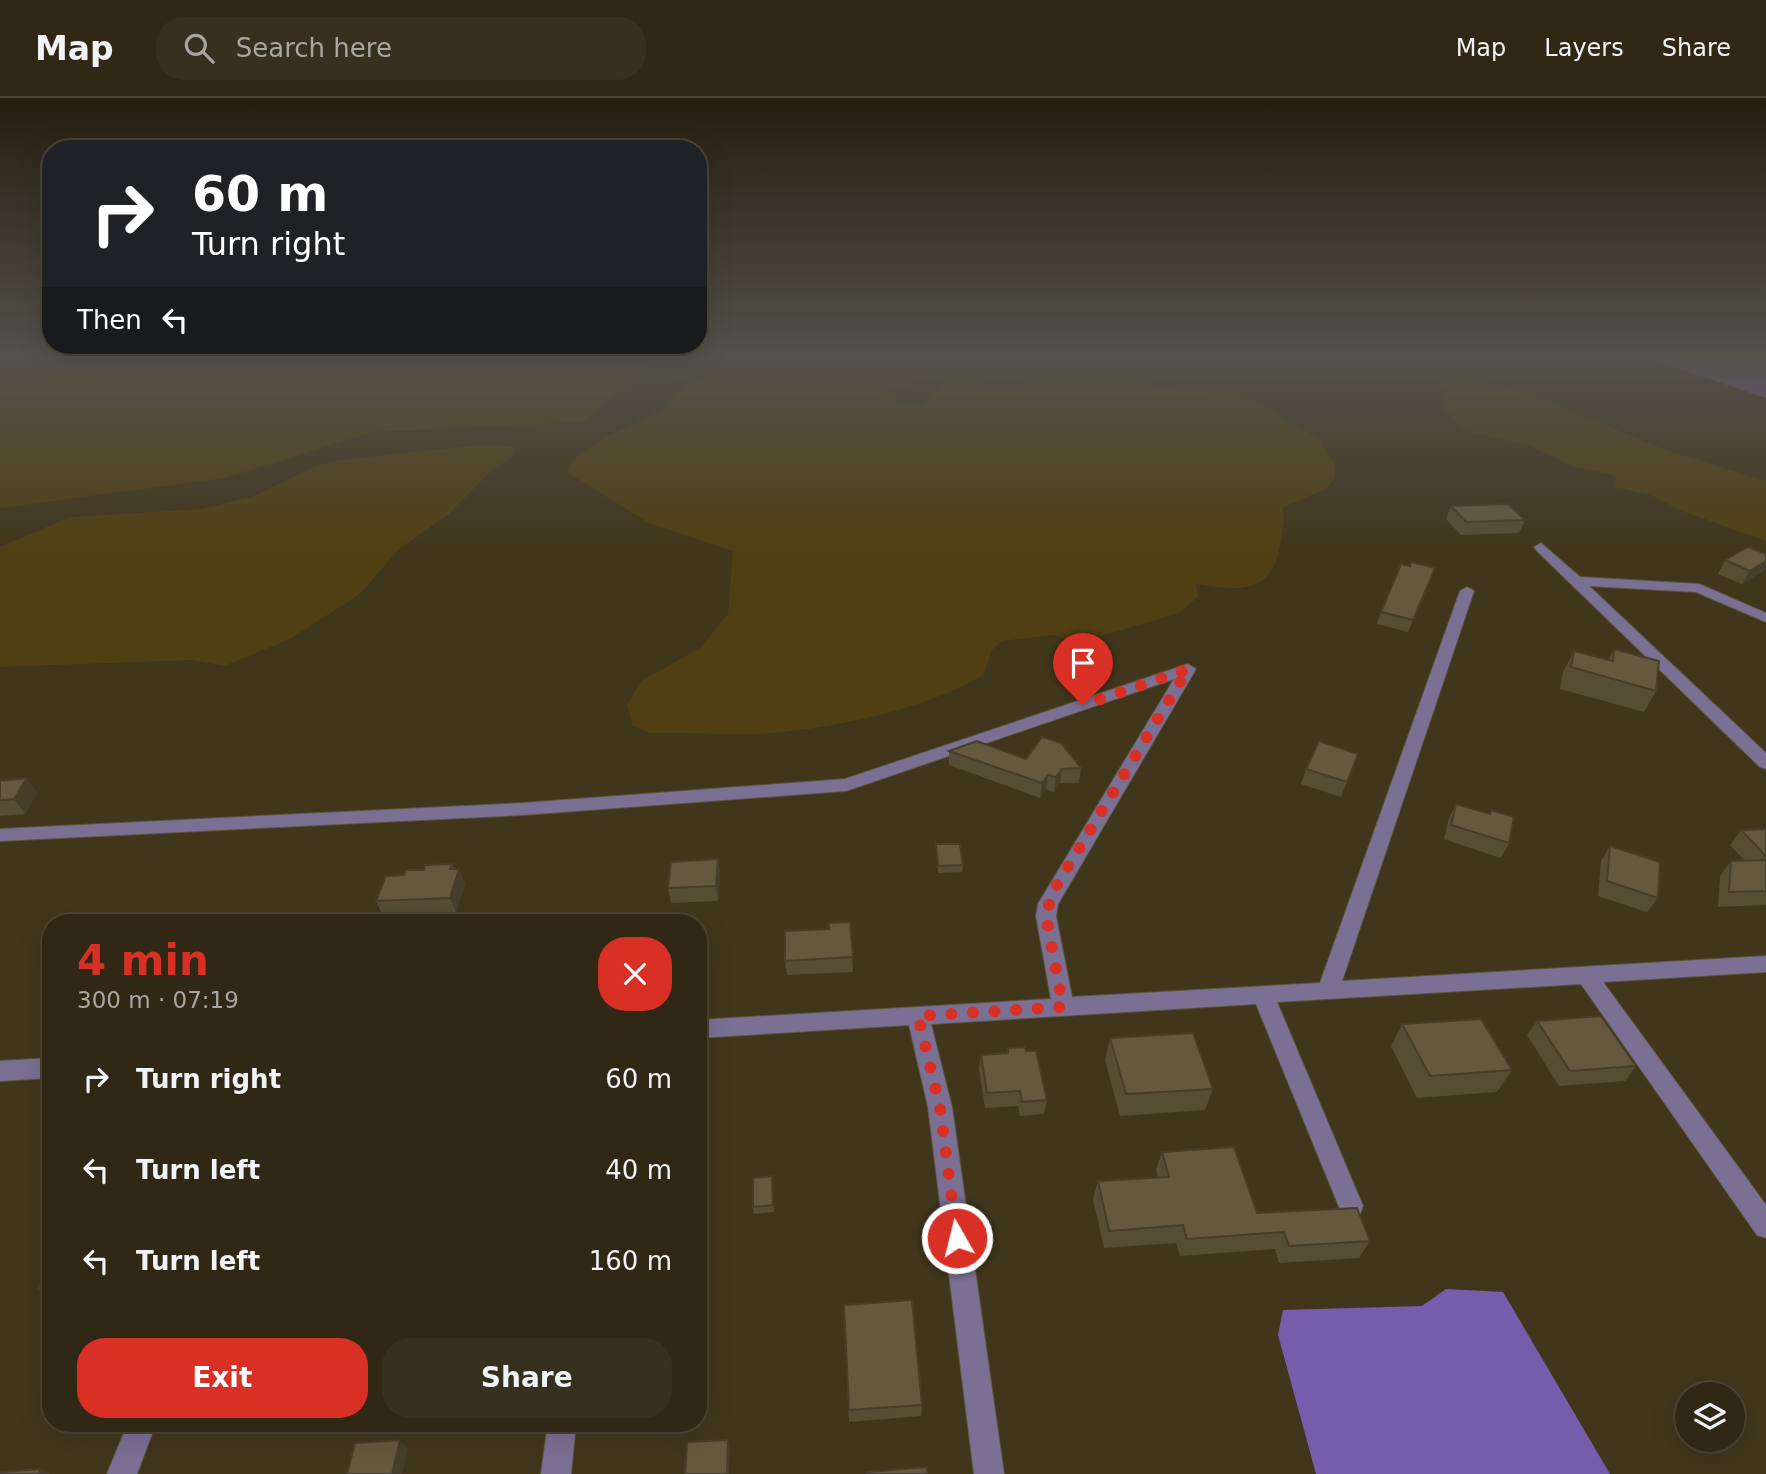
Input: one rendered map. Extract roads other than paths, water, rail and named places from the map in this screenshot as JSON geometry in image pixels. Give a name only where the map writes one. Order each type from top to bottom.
[{"type":"street","points":[[1541,547],[1766,763]]},
{"type":"street","points":[[1578,581],[1699,588],[1766,618]]},
{"type":"street","points":[[1328,991],[1467,591]]},
{"type":"street","points":[[0,835],[523,809],[846,785],[1188,669],[1052,893],[1046,916],[1063,1007]]},
{"type":"street","points":[[707,1028],[1766,964]]},
{"type":"street","points":[[1586,975],[1766,1227]]},
{"type":"street","points":[[1263,995],[1351,1206]]},
{"type":"street","points":[[918,1016],[940,1107],[989,1474]]},
{"type":"street","points":[[0,1071],[42,1069]]},
{"type":"street","points":[[122,1474],[138,1432]]},
{"type":"street","points":[[556,1474],[561,1432]]}]
